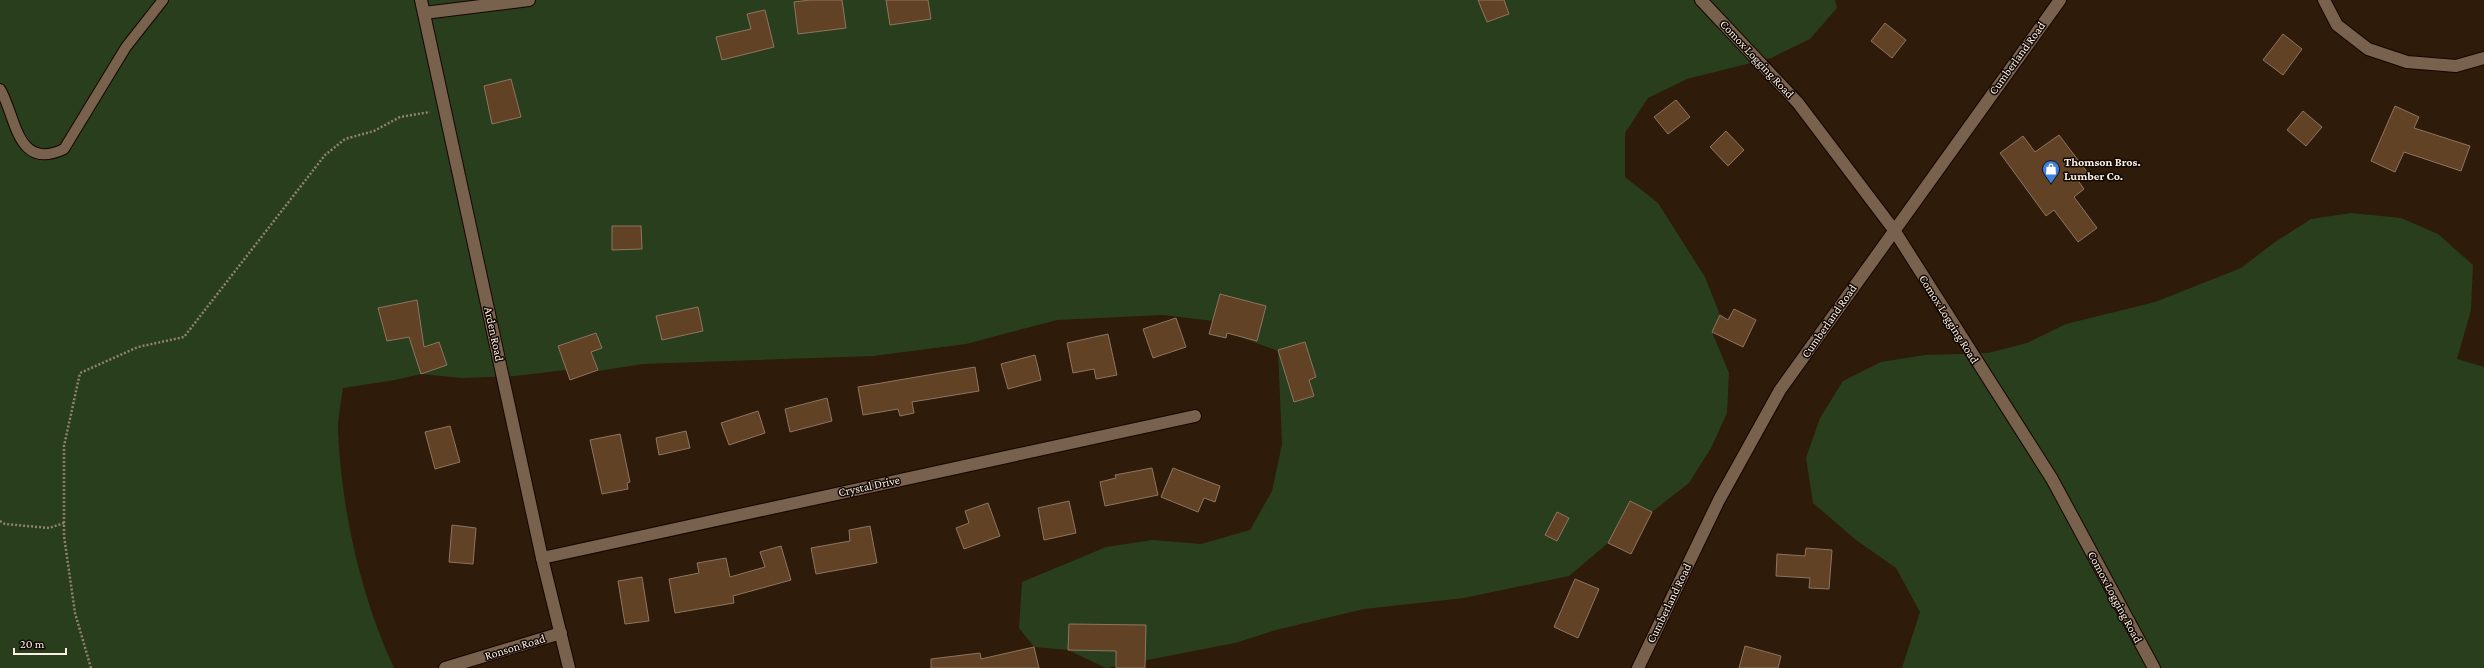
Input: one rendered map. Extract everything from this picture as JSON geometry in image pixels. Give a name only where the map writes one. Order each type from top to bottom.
[{"type":"street","name":"Arden Road","points":[[421,0],[542,558],[562,633],[569,668]]},
{"type":"street","points":[[424,13],[529,0]]},
{"type":"street","name":"Comox Logging Road","points":[[1701,0],[1798,103],[1894,230],[2052,479],[2154,668]]},
{"type":"street","name":"Cumberland Road","points":[[1638,668],[1719,500],[1772,403],[1894,230],[2060,0]]},
{"type":"street","points":[[2324,0],[2338,25],[2368,49],[2407,62],[2456,66],[2484,58]]},
{"type":"street","name":"Crystal Drive","points":[[542,558],[1195,416]]},
{"type":"street","name":"Ronson Road","points":[[445,668],[562,633]]},
{"type":"lane","points":[[0,89],[16,133],[26,146],[37,153],[50,156],[64,149],[126,46],[163,0]]},
{"type":"path","points":[[91,668],[75,613],[64,523],[64,446],[80,373],[138,347],[184,337],[325,155],[345,139],[374,131],[400,117],[444,110]]},
{"type":"path","points":[[0,521],[6,524],[49,528],[64,523]]},
{"type":"green space","points":[[0,0],[1835,0],[1837,8],[1810,39],[1771,58],[1687,79],[1648,98],[1625,133],[1625,177],[1658,203],[1705,277],[1720,315],[1712,332],[1729,373],[1727,413],[1711,448],[1689,483],[1652,512],[1608,543],[1569,576],[1464,598],[1364,609],[1276,630],[1235,643],[1106,668],[1068,650],[1034,647],[1019,628],[1022,582],[1106,547],[1153,540],[1201,544],[1250,530],[1272,491],[1282,444],[1278,351],[1240,337],[1230,323],[1163,315],[1057,320],[966,344],[873,356],[643,364],[598,371],[566,370],[515,376],[462,378],[421,374],[395,380],[343,388],[338,430],[343,490],[348,521],[372,612],[382,641],[394,668],[0,668]]},
{"type":"green space","points":[[2351,213],[2401,218],[2438,234],[2473,265],[2471,310],[2457,359],[2484,367],[2484,668],[1902,668],[1920,612],[1896,568],[1856,540],[1813,503],[1806,458],[1820,418],[1843,381],[1881,362],[1925,355],[1988,353],[2027,343],[2066,324],[2155,302],[2241,268],[2275,242],[2311,219]]},
{"type":"building","points":[[810,0],[842,0],[846,28],[798,34],[794,2]]},
{"type":"building","points":[[886,0],[928,0],[931,19],[890,25]]},
{"type":"building","points":[[1478,0],[1504,0],[1509,14],[1487,22]]},
{"type":"building","points":[[765,10],[774,47],[722,60],[716,37],[751,29],[747,14]]},
{"type":"building","points":[[1885,23],[1906,40],[1892,58],[1871,41]]},
{"type":"building","points":[[2283,34],[2302,49],[2283,75],[2263,60]]},
{"type":"building","points":[[511,79],[521,117],[492,124],[484,86]]},
{"type":"building","points":[[1676,100],[1690,117],[1668,134],[1654,117]]},
{"type":"building","points":[[2395,106],[2419,117],[2414,128],[2470,146],[2461,171],[2404,152],[2395,172],[2371,161]]},
{"type":"building","points":[[2303,111],[2322,127],[2306,146],[2287,130]]},
{"type":"building","points":[[1726,131],[1744,150],[1728,166],[1710,147]]},
{"type":"building","name":"Thomson Bros. Lumber Co.","points":[[2059,135],[2087,172],[2077,179],[2084,189],[2074,197],[2097,228],[2078,242],[2054,210],[2046,216],[2000,153],[2023,136],[2035,152]]},
{"type":"building","points":[[612,226],[641,226],[642,249],[612,250]]},
{"type":"building","points":[[1220,294],[1266,306],[1257,341],[1227,333],[1226,338],[1209,334]]},
{"type":"building","points":[[417,300],[424,347],[439,342],[447,365],[421,374],[409,337],[387,341],[378,308]]},
{"type":"building","points":[[698,307],[703,331],[662,340],[656,316]]},
{"type":"building","points":[[1734,309],[1756,320],[1743,347],[1712,332],[1720,315],[1728,320]]},
{"type":"building","points":[[1176,318],[1186,347],[1153,358],[1143,329]]},
{"type":"building","points":[[596,333],[602,348],[591,352],[598,370],[570,380],[558,346]]},
{"type":"building","points":[[1108,334],[1117,375],[1096,379],[1094,369],[1073,373],[1067,343]]},
{"type":"building","points":[[1305,342],[1316,377],[1309,380],[1314,396],[1294,402],[1278,350]]},
{"type":"building","points":[[1035,355],[1041,380],[1008,389],[1001,364]]},
{"type":"building","points":[[975,367],[979,391],[912,402],[914,413],[900,416],[898,409],[863,415],[858,387]]},
{"type":"building","points":[[827,398],[832,421],[790,432],[785,409]]},
{"type":"building","points":[[758,411],[765,433],[729,445],[721,423]]},
{"type":"building","points":[[450,426],[460,462],[435,469],[425,432]]},
{"type":"building","points":[[686,431],[690,448],[659,455],[656,438]]},
{"type":"building","points":[[620,434],[630,482],[627,483],[628,489],[602,494],[590,440]]},
{"type":"building","points":[[1152,468],[1158,495],[1105,506],[1100,482],[1116,478],[1115,475]]},
{"type":"building","points":[[1173,468],[1220,486],[1215,502],[1204,498],[1198,512],[1161,497]]},
{"type":"building","points":[[1069,501],[1076,533],[1044,540],[1038,508]]},
{"type":"building","points":[[1630,501],[1652,512],[1631,554],[1608,543]]},
{"type":"building","points":[[988,503],[1000,536],[964,549],[956,528],[969,523],[965,511]]},
{"type":"building","points":[[1557,512],[1569,518],[1557,541],[1545,535]]},
{"type":"building","points":[[452,525],[476,528],[473,564],[449,562]]},
{"type":"building","points":[[870,526],[877,563],[816,574],[811,548],[850,541],[849,530]]},
{"type":"building","points":[[781,546],[791,580],[733,596],[734,603],[675,613],[669,579],[699,573],[697,563],[726,558],[730,577],[765,567],[760,552]]},
{"type":"building","points":[[1806,548],[1832,550],[1829,589],[1809,588],[1810,578],[1776,576],[1777,554],[1805,556]]},
{"type":"building","points":[[642,577],[649,621],[625,624],[618,581]]},
{"type":"building","points":[[1575,579],[1599,589],[1578,638],[1554,627]]},
{"type":"building","points":[[1069,624],[1146,625],[1145,668],[1116,668],[1116,651],[1068,650]]},
{"type":"building","points":[[1745,646],[1781,656],[1778,668],[1739,668]]},
{"type":"building","points":[[1034,647],[1039,668],[931,668],[931,659],[980,653],[981,659]]},
{"type":"place","name":"Thomson Bros. Lumber Co.","points":[[2051,184]]}]
